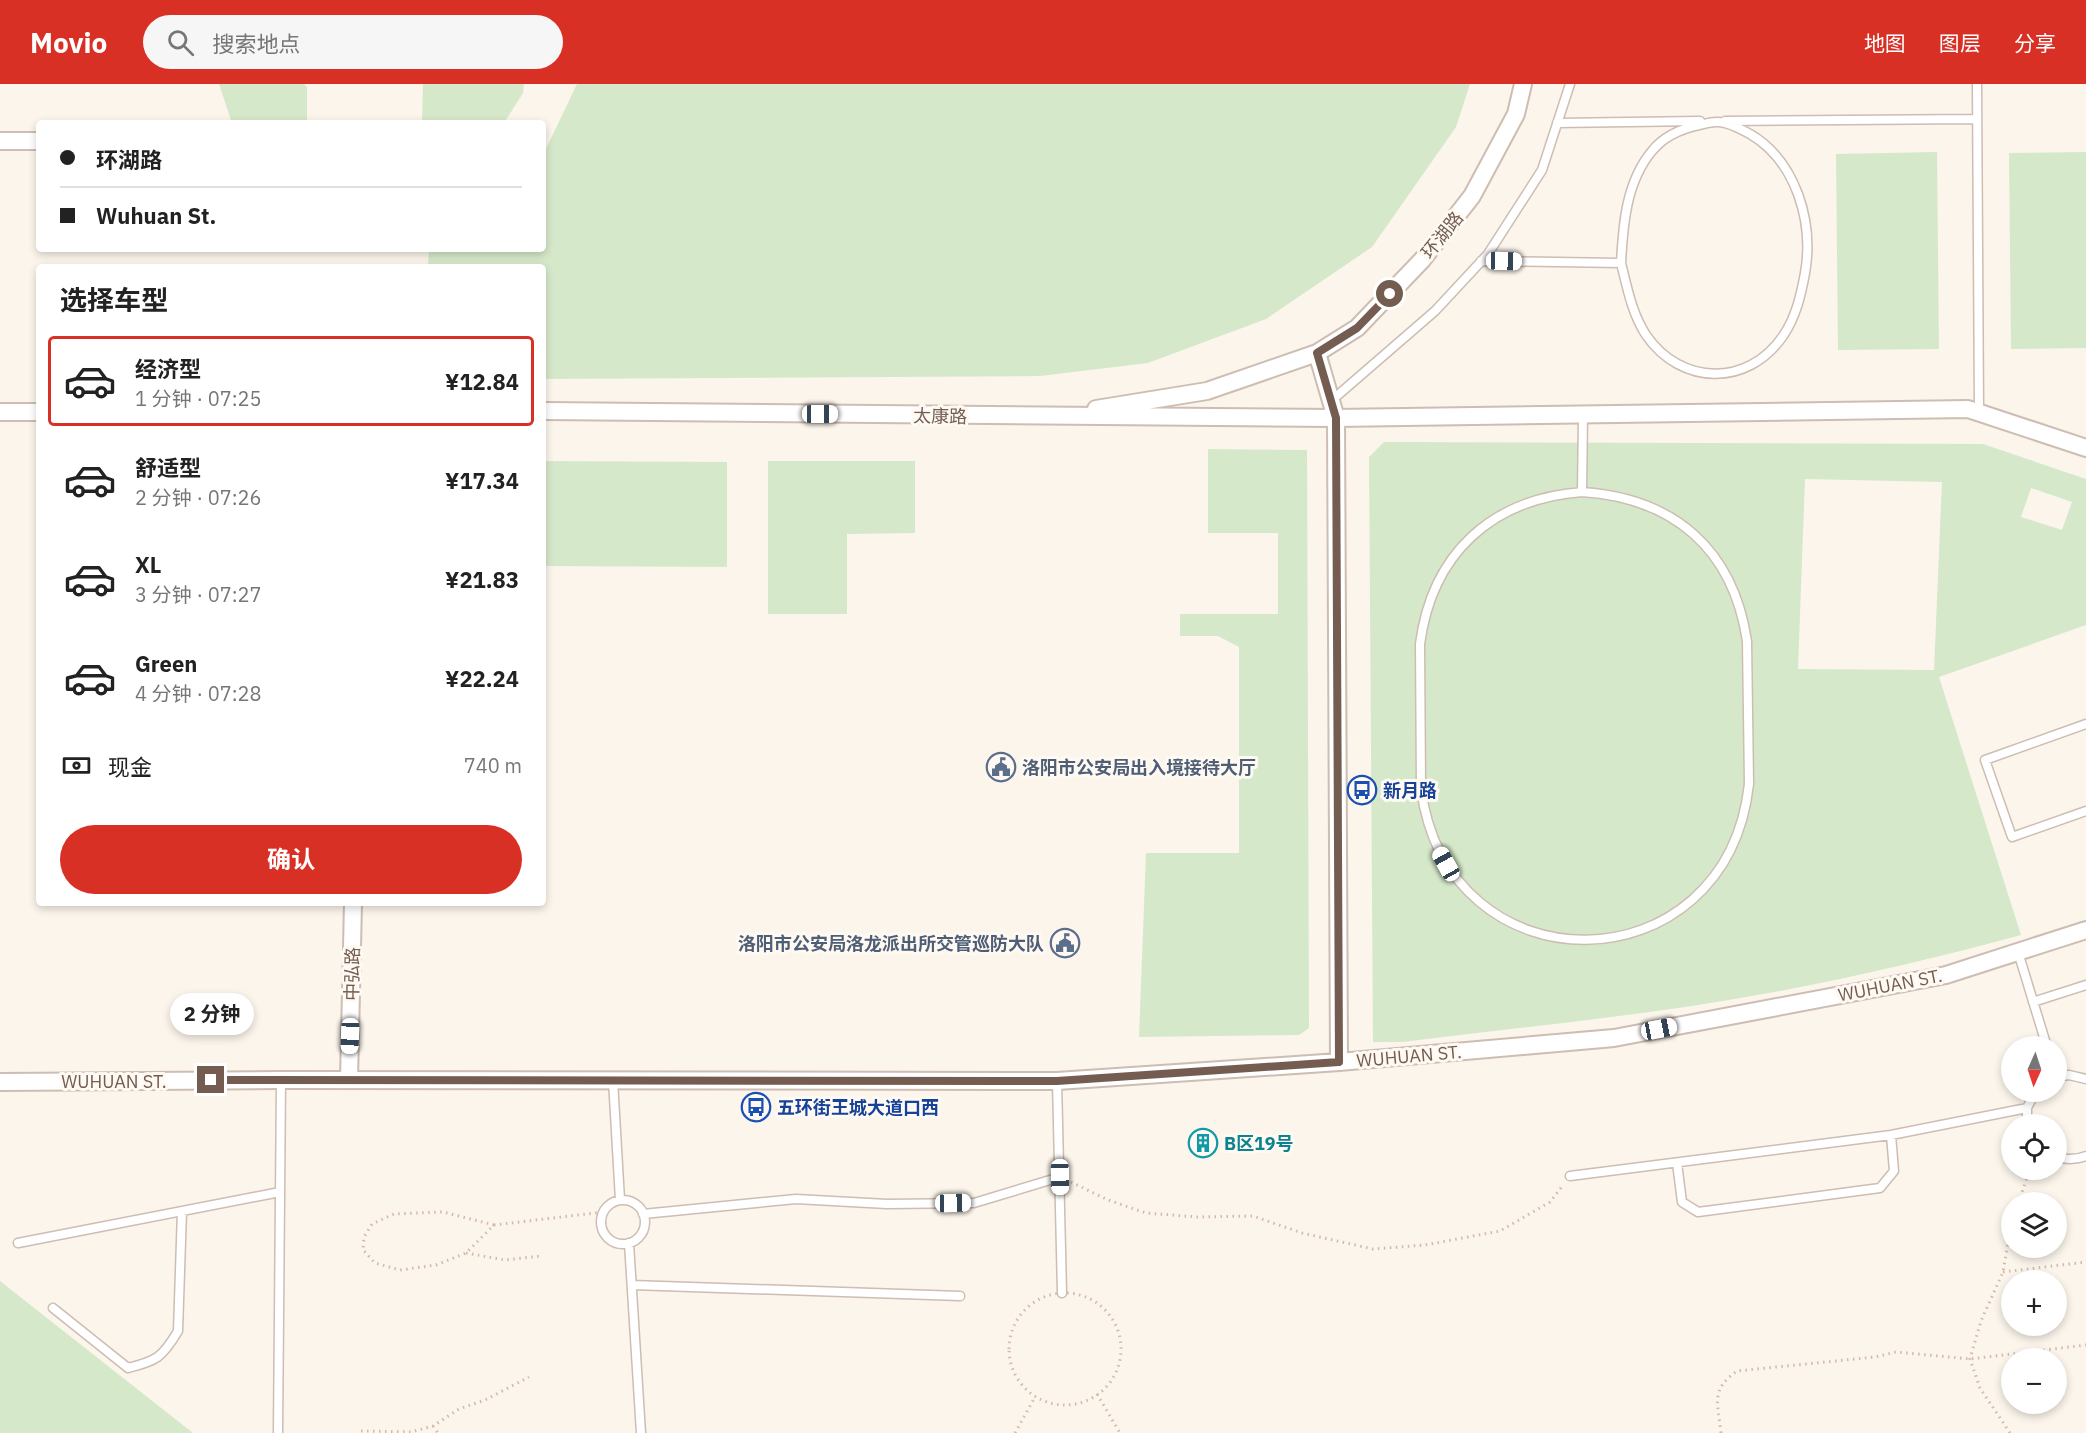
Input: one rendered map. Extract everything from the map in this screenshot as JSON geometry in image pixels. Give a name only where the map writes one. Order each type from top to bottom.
[{"type":"street","name":"环湖路","points":[[959,416],[1090,410],[1207,391],[1317,353],[1357,328],[1422,260],[1472,196],[1515,114],[1523,84]]},
{"type":"street","points":[[0,141],[36,141]]},
{"type":"street","points":[[1317,353],[1336,418],[1339,1062]]},
{"type":"street","name":"太康路","points":[[546,411],[1336,418],[1968,409],[2086,448]]},
{"type":"street","points":[[0,412],[36,412]]},
{"type":"street","name":"中弘路","points":[[349,1080],[353,906]]},
{"type":"street","name":"WUHUAN ST.","points":[[0,1082],[1057,1081],[1339,1062],[1614,1038],[1946,975],[2086,930]]},
{"type":"lane","points":[[1331,401],[1435,311],[1481,261],[1542,170],[1570,84]]},
{"type":"lane","points":[[1977,84],[1979,413]]},
{"type":"lane","points":[[1557,123],[1977,119]]},
{"type":"lane","points":[[1718,121],[1742,130],[1764,142],[1785,166],[1800,196],[1808,257],[1795,314],[1773,350],[1761,360],[1743,369],[1723,375],[1702,372],[1681,366],[1660,352],[1646,335],[1632,304],[1621,263],[1623,226],[1638,174],[1651,152],[1668,135],[1718,121]]},
{"type":"lane","points":[[1481,261],[1621,263]]},
{"type":"lane","points":[[1582,492],[1583,415]]},
{"type":"lane","points":[[1582,492],[1626,497],[1667,514],[1702,542],[1728,577],[1740,608],[1747,641],[1749,784],[1744,815],[1734,845],[1712,880],[1698,896],[1682,909],[1645,929],[1625,935],[1583,940],[1543,935],[1505,920],[1472,895],[1458,880],[1441,855],[1429,828],[1421,788],[1420,644],[1429,601],[1438,581],[1456,553],[1479,529],[1497,516],[1527,502],[1560,494],[1582,492]]},
{"type":"lane","points":[[2086,724],[1985,760],[2012,837],[2086,811]]},
{"type":"lane","points":[[2018,952],[2043,1036]]},
{"type":"lane","points":[[2033,1002],[2086,985]]},
{"type":"lane","points":[[2067,1075],[2086,1079]]},
{"type":"lane","points":[[278,1433],[281,1080]]},
{"type":"lane","points":[[614,1080],[620,1200]]},
{"type":"lane","points":[[1057,1081],[1062,1293]]},
{"type":"lane","points":[[2027,1114],[2030,1102]]},
{"type":"lane","points":[[1570,1176],[1891,1135],[2027,1108]]},
{"type":"lane","points":[[1677,1163],[1682,1202],[1698,1212],[1868,1190],[1880,1188],[1894,1171],[1891,1135]]},
{"type":"lane","points":[[2067,1158],[2086,1156]]},
{"type":"lane","points":[[643,1214],[796,1199],[887,1204],[974,1203],[1060,1177]]},
{"type":"lane","points":[[18,1242],[280,1192]]},
{"type":"lane","points":[[620,1200],[634,1203],[643,1214],[645,1221],[641,1235],[629,1243],[615,1243],[601,1227],[603,1212],[607,1206],[620,1200]]},
{"type":"lane","points":[[53,1308],[128,1368],[154,1361],[169,1347],[178,1331],[182,1211]]},
{"type":"lane","points":[[629,1243],[641,1433]]},
{"type":"lane","points":[[632,1285],[960,1296]]},
{"type":"path","points":[[1060,1177],[1108,1200],[1146,1213],[1197,1217],[1253,1216],[1302,1233],[1373,1250],[1425,1245],[1500,1231],[1550,1202],[1570,1176]]},
{"type":"path","points":[[494,1225],[465,1253],[436,1265],[400,1270],[375,1263],[363,1250],[364,1237],[372,1224],[393,1214],[443,1212],[494,1225],[603,1212]]},
{"type":"path","points":[[465,1253],[505,1260],[541,1256]]},
{"type":"path","points":[[2020,1270],[2086,1262]]},
{"type":"path","points":[[2001,1276],[1981,1321],[1970,1359],[1980,1388],[2010,1433]]},
{"type":"path","points":[[1062,1293],[1081,1295],[1098,1304],[1112,1318],[1119,1336],[1121,1355],[1115,1373],[1104,1389],[1096,1394],[1088,1400],[1070,1405],[1052,1404],[1035,1397],[1022,1385],[1012,1370],[1008,1353],[1010,1335],[1017,1319],[1029,1305],[1044,1297],[1062,1293]]},
{"type":"path","points":[[1721,1433],[1717,1395],[1723,1381],[1737,1371],[1875,1357],[1896,1352],[1970,1359],[2086,1345]]},
{"type":"path","points":[[361,1431],[411,1432],[433,1426],[459,1409],[485,1400],[530,1377]]},
{"type":"path","points":[[1096,1394],[1120,1433]]},
{"type":"path","points":[[1015,1433],[1035,1397]]},
{"type":"path","points":[[433,1426],[438,1433]]},
{"type":"green space","points":[[219,84],[304,84],[307,87],[307,120],[231,120]]},
{"type":"green space","points":[[423,84],[524,84],[523,93],[506,120],[422,120]]},
{"type":"green space","points":[[577,84],[1470,84],[1456,127],[1372,247],[1266,319],[1148,363],[1040,376],[546,379],[546,264],[428,264],[429,252],[546,252],[546,149]]},
{"type":"green space","points":[[1937,152],[1939,349],[1838,350],[1836,154]]},
{"type":"green space","points":[[2086,152],[2086,348],[2011,349],[2009,153]]},
{"type":"green space","points":[[1384,442],[1983,444],[2086,479],[2086,625],[1939,677],[2021,935],[1877,971],[1742,998],[1548,1025],[1402,1042],[1373,1042],[1369,457]],"holes":[[[1805,479],[1942,482],[1934,670],[1798,669]],[[2031,488],[2072,502],[2062,530],[2021,517]]]},
{"type":"green space","points":[[1208,449],[1307,450],[1309,1028],[1299,1035],[1139,1037],[1146,853],[1239,853],[1239,647],[1218,636],[1180,636],[1180,614],[1278,614],[1278,533],[1208,533]]},
{"type":"green space","points":[[546,461],[727,462],[727,567],[546,566]]},
{"type":"green space","points":[[768,461],[915,461],[915,533],[847,534],[847,614],[768,614]]},
{"type":"green space","points":[[0,1281],[193,1433],[0,1433]]},
{"type":"place","name":"洛阳市公安局出入境接待大厅","points":[[1001,767]]},
{"type":"place","name":"新月路","points":[[1362,790]]},
{"type":"place","name":"洛阳市公安局洛龙派出所交管巡防大队","points":[[1065,943]]},
{"type":"place","name":"五环街王城大道口西","points":[[756,1107]]},
{"type":"place","name":"B区19号","points":[[1203,1143]]},
{"type":"route","points":[[211,1080],[1057,1081],[1339,1062],[1336,418],[1317,353],[1357,328],[1390,294]]}]
